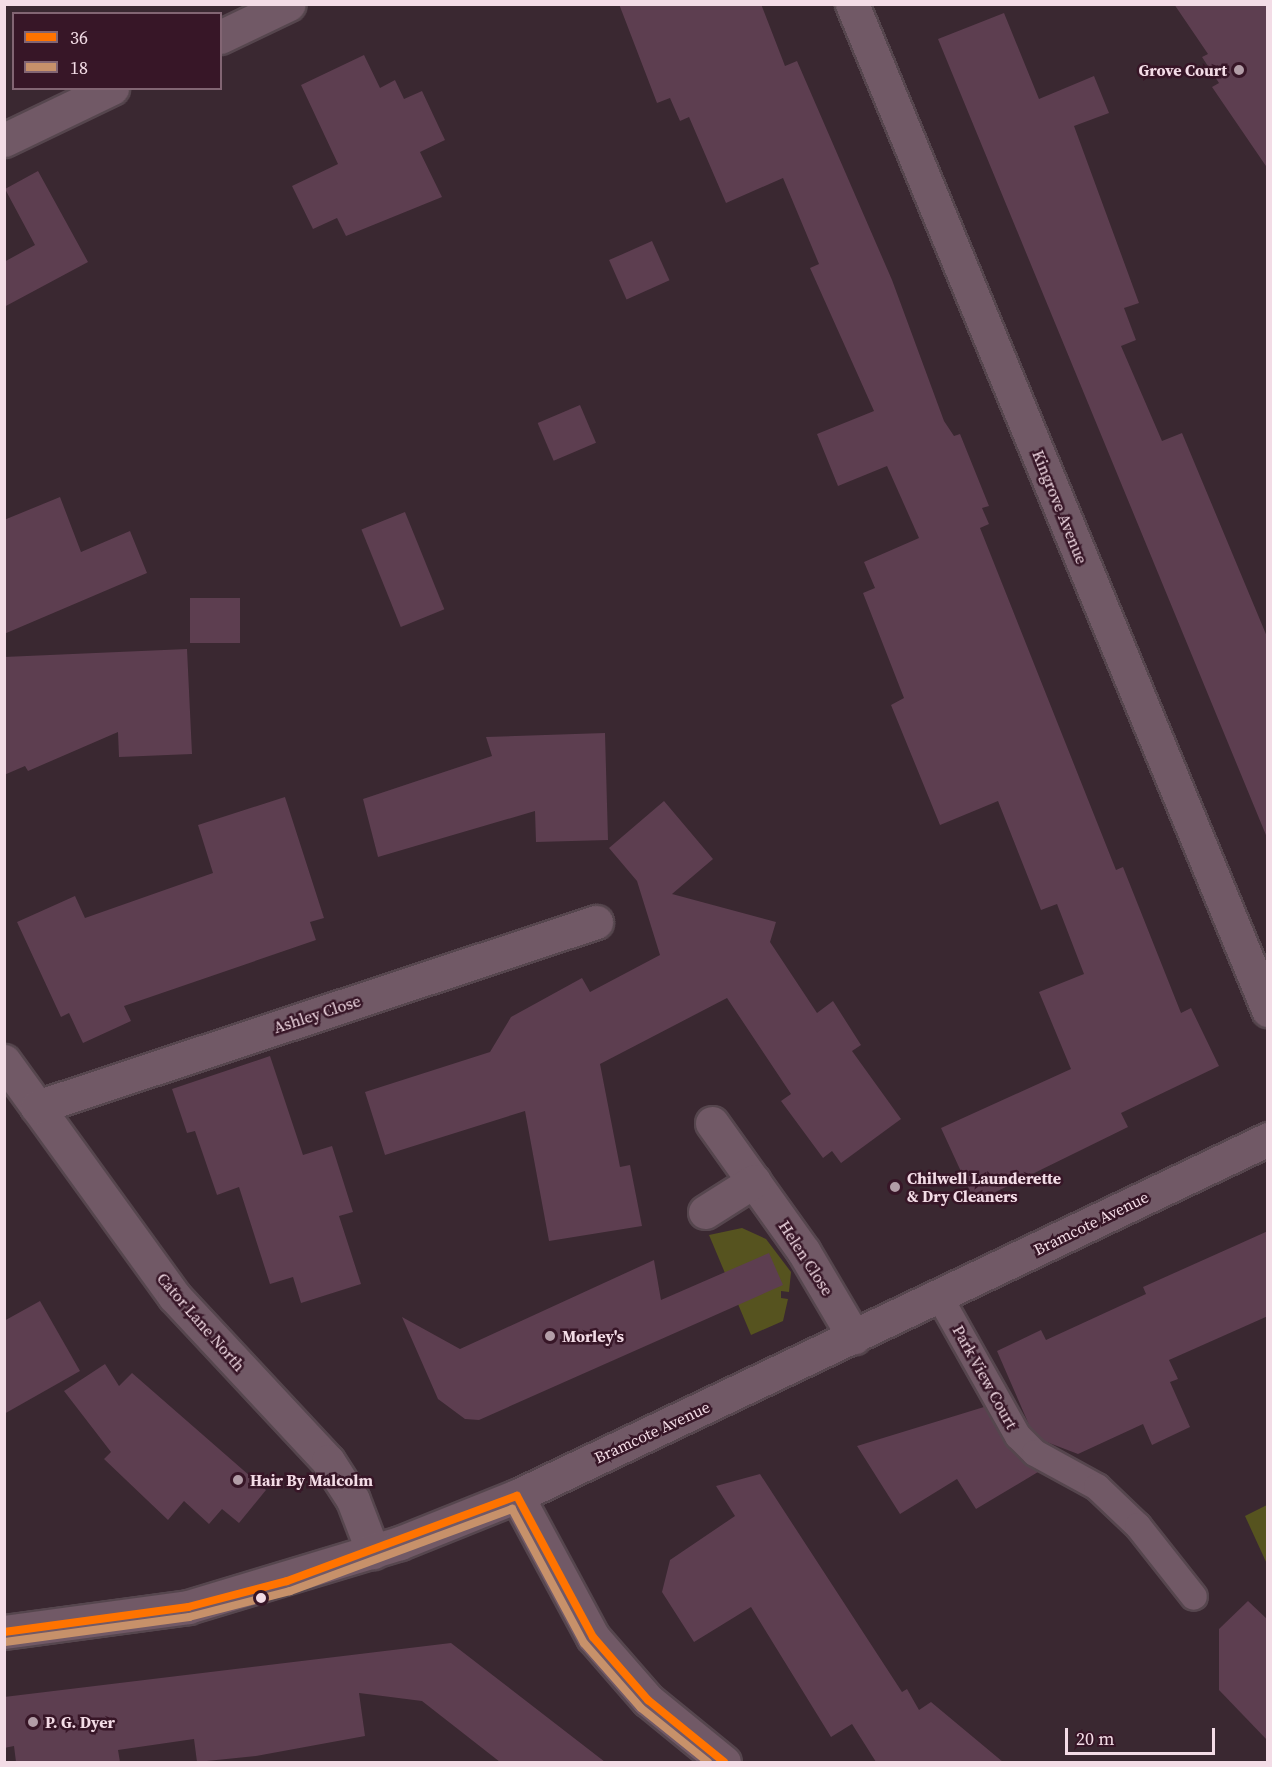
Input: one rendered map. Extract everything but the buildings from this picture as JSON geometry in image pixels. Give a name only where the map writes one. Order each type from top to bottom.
[{"type":"street","points":[[222,36],[289,4]]},
{"type":"street","name":"Kingrove Avenue","points":[[852,4],[1268,1010]]},
{"type":"street","points":[[4,140],[108,90]]},
{"type":"street","name":"Ashley Close","points":[[37,1107],[596,922]]},
{"type":"street","name":"Cator Lane North","points":[[4,1061],[174,1296],[328,1461],[353,1500],[373,1552]]},
{"type":"street","name":"Helen Close","points":[[712,1124],[804,1252],[854,1337]]},
{"type":"street","name":"Bramcote Avenue","points":[[4,1632],[188,1607],[373,1552],[517,1496],[1268,1138]]},
{"type":"street","points":[[705,1212],[754,1181]]},
{"type":"street","points":[[517,1496],[593,1637],[648,1700],[724,1762]]},
{"type":"lane","name":"Park View Court","points":[[939,1296],[1018,1436],[1035,1453],[1097,1487],[1138,1526],[1194,1597]]},
{"type":"shaded area","points":[[742,1228],[766,1239],[791,1272],[789,1292],[781,1291],[781,1298],[788,1299],[783,1321],[751,1335],[709,1235]]},
{"type":"shaded area","points":[[1267,1505],[1267,1564],[1245,1516]]},
{"type":"transit line","name":"36","points":[[4,1632],[188,1607],[287,1581],[517,1496],[593,1637],[648,1700],[724,1762]]},
{"type":"transit line","name":"18","points":[[5,1642],[189,1617],[290,1591],[512,1509],[584,1643],[641,1708],[708,1762]]},
{"type":"place","name":"Grove Court","points":[[1239,70]]},
{"type":"place","name":"Chilwell Launderette & Dry Cleaners","points":[[895,1187]]},
{"type":"place","name":"Morley's","points":[[550,1336]]},
{"type":"place","name":"Hair By Malcolm","points":[[238,1480]]},
{"type":"place","name":"P. G. Dyer","points":[[33,1722]]}]
